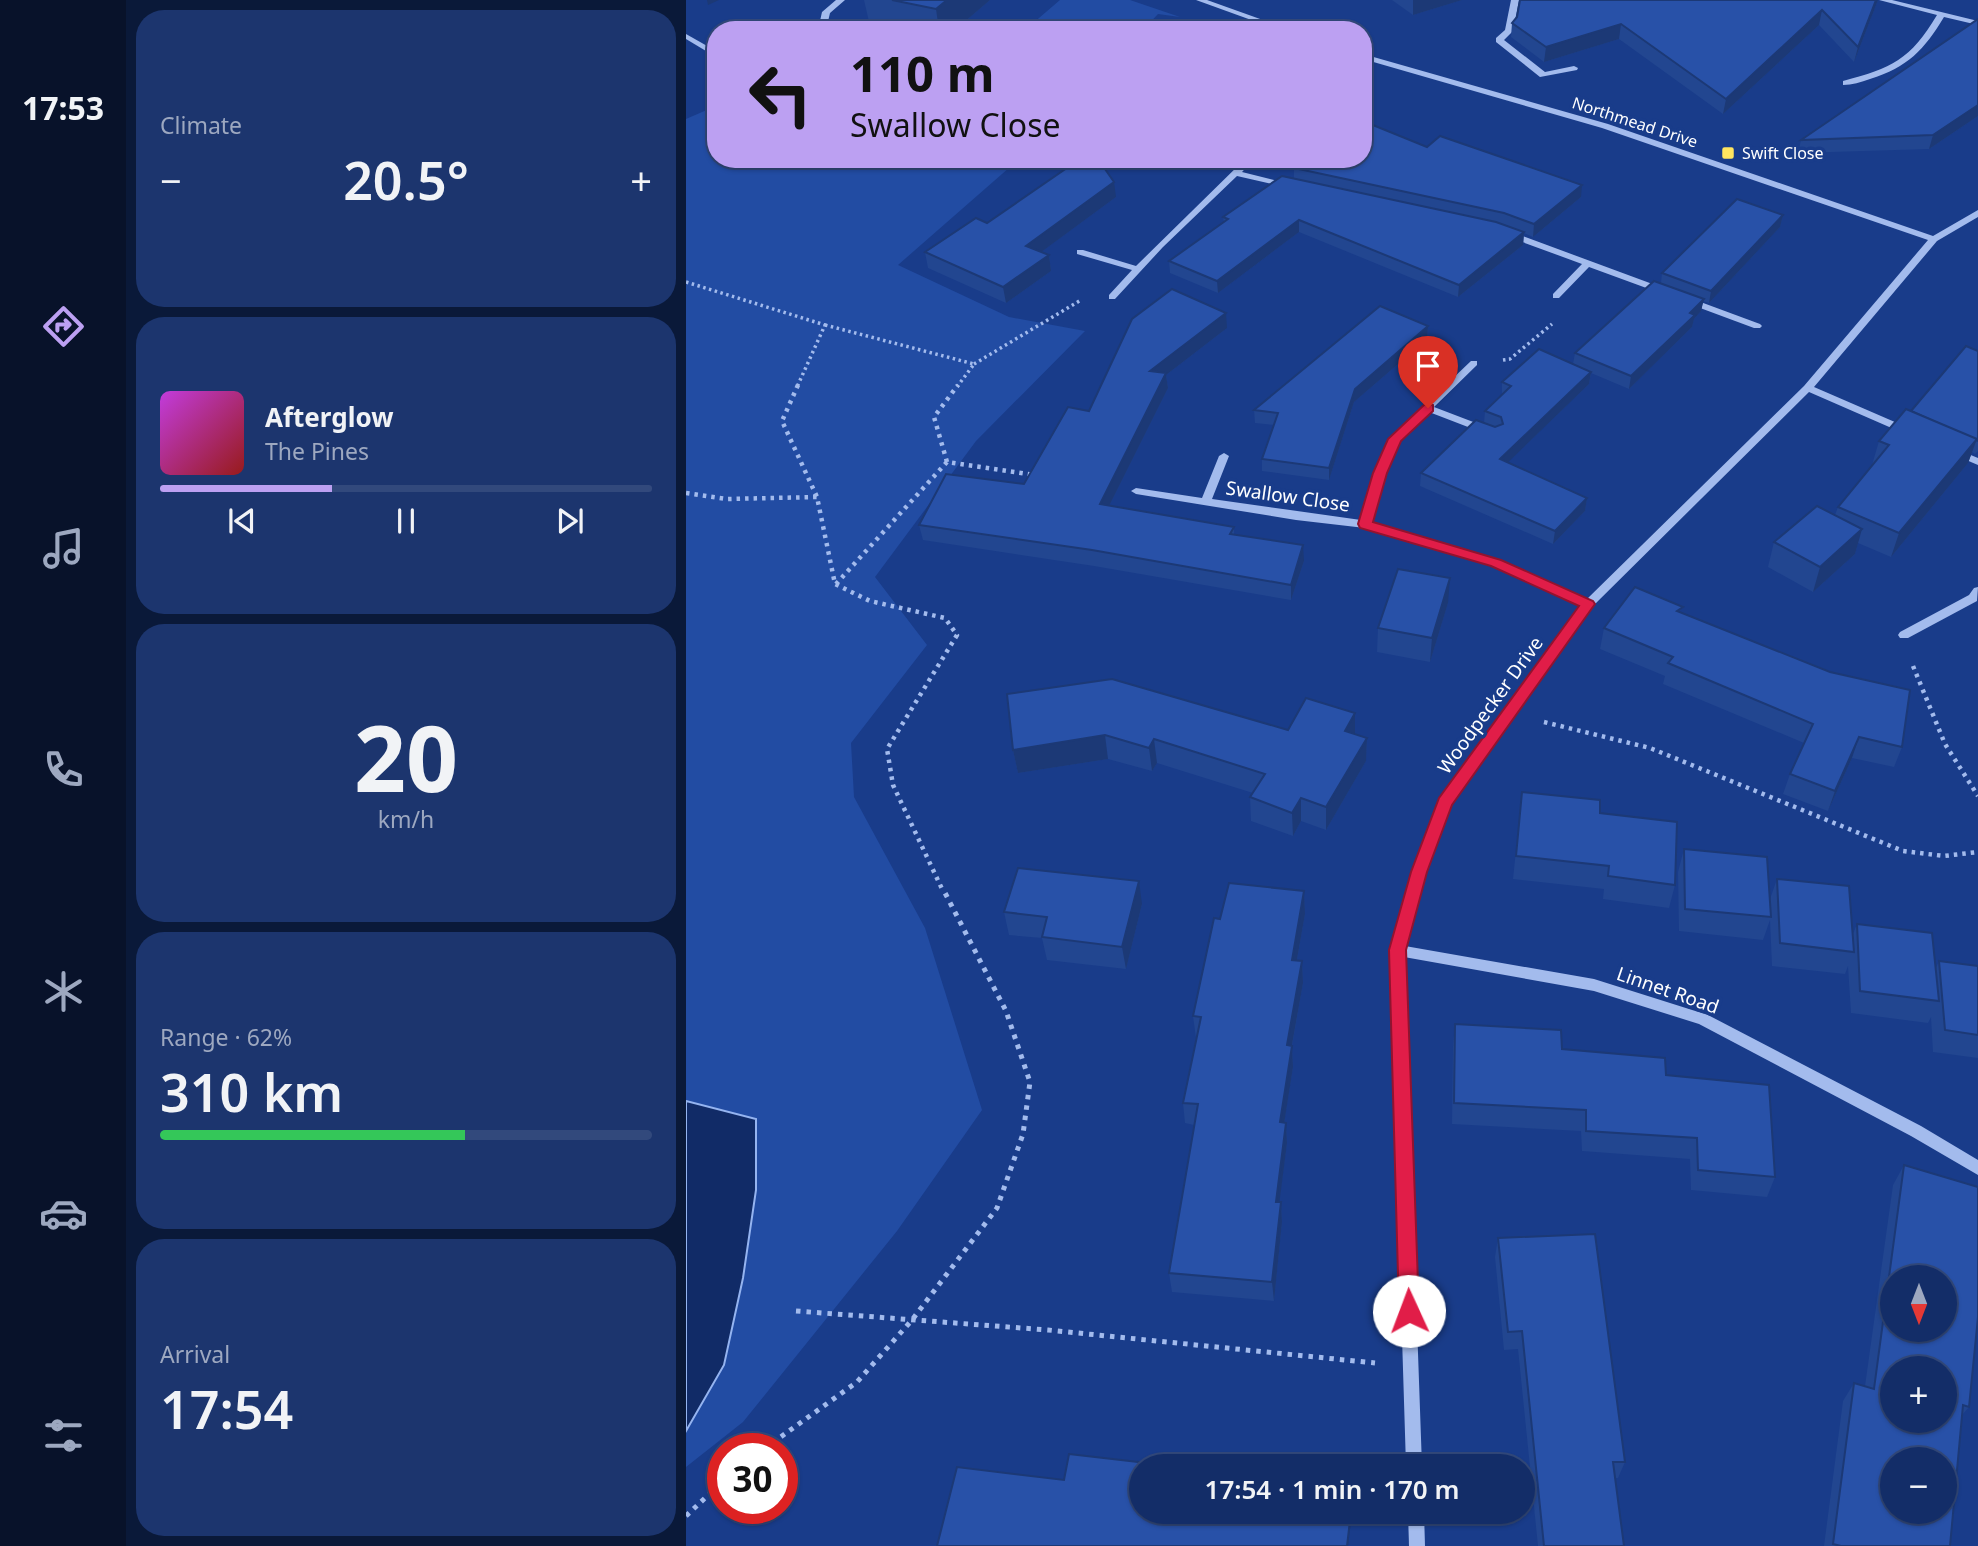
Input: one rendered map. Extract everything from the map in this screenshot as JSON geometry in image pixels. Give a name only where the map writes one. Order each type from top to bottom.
[{"type":"street","points":[[824,21],[826,12],[841,0]]},
{"type":"street","points":[[1200,0],[1261,21]]},
{"type":"street","points":[[1515,0],[1509,31],[1499,40],[1542,75],[1574,68]]},
{"type":"street","points":[[1883,0],[1978,23]]},
{"type":"street","points":[[1846,83],[1886,73],[1908,60],[1924,45],[1942,14]]},
{"type":"street","points":[[686,36],[707,49]]},
{"type":"street","name":"Northmead Drive","points":[[1372,59],[1605,126],[1934,239]]},
{"type":"street","points":[[1112,298],[1241,168]]},
{"type":"street","points":[[1236,173],[1302,187]]},
{"type":"street","name":"Woodpecker Drive","points":[[1414,1454],[1397,950],[1419,872],[1445,803],[1588,604],[1808,388],[1934,239],[1978,213]]},
{"type":"street","points":[[1499,230],[1669,293]]},
{"type":"street","points":[[1080,252],[1138,269]]},
{"type":"street","points":[[1556,296],[1587,264]]},
{"type":"street","points":[[1682,298],[1757,326]]},
{"type":"street","name":"Swallow Close","points":[[1365,524],[1380,473],[1395,439],[1474,363]]},
{"type":"street","points":[[1808,388],[1917,436]]},
{"type":"street","points":[[1428,408],[1495,434]]},
{"type":"street","points":[[1942,446],[1978,462]]},
{"type":"street","name":"Swallow Close","points":[[1206,502],[1224,456]]},
{"type":"street","name":"Swallow Close","points":[[1136,491],[1365,524],[1496,563],[1588,604]]},
{"type":"street","points":[[1904,635],[1973,598],[1978,591]]},
{"type":"street","name":"Linnet Road","points":[[1397,950],[1594,985],[1703,1019],[1916,1131],[1978,1168]]},
{"type":"street","points":[[1416,1524],[1417,1546]]},
{"type":"path","points":[[686,282],[825,325],[974,364]]},
{"type":"path","points":[[1474,363],[1510,359],[1568,311],[1556,296]]},
{"type":"path","points":[[947,462],[934,416],[974,364],[1083,299],[1112,298]]},
{"type":"path","points":[[825,325],[782,421],[817,497],[835,584]]},
{"type":"path","points":[[947,462],[1043,476]]},
{"type":"path","points":[[835,584],[947,462]]},
{"type":"path","points":[[686,493],[727,499],[817,497]]},
{"type":"path","points":[[786,1433],[858,1382],[912,1320],[997,1208],[1023,1134],[1030,1082],[1006,1011],[958,921],[892,785],[887,749],[957,635],[946,618],[870,601],[835,584]]},
{"type":"path","points":[[1904,635],[1916,680],[1945,744],[1978,796]]},
{"type":"path","points":[[1510,713],[1650,748],[1903,851],[1944,856],[1978,852]]},
{"type":"path","points":[[796,1311],[1062,1331],[1411,1367]]},
{"type":"path","points":[[686,1516],[707,1496]]},
{"type":"shaded area","points":[[1060,0],[1130,0],[1180,17],[1158,14],[1151,21],[1036,21]]},
{"type":"shaded area","points":[[707,110],[707,168],[1009,168],[898,265],[1009,317],[1085,331],[976,441],[875,577],[927,645],[851,743],[854,797],[925,928],[982,1110],[897,1231],[743,1422],[729,1433],[707,1433],[707,1450],[686,1467],[686,1431],[724,1364],[743,1278],[756,1190],[756,1119],[686,1101],[686,119]]},
{"type":"shaded area","points":[[686,1101],[756,1119],[756,1190],[743,1278],[724,1365],[686,1431]]},
{"type":"building","points":[[892,0],[947,0],[936,9]]},
{"type":"building","points":[[1520,0],[1876,0],[1858,47],[1822,10],[1726,99],[1621,24],[1546,47],[1512,23],[1517,17]]},
{"type":"building","points":[[1978,19],[1978,105],[1933,135],[1801,140]]},
{"type":"building","points":[[1372,125],[1427,147],[1440,136],[1582,185],[1534,224],[1504,213],[1294,168],[1372,168]]},
{"type":"building","points":[[1067,168],[1104,168],[1114,182],[1026,246],[1049,255],[1003,287],[925,252],[976,218],[987,223]]},
{"type":"building","points":[[1282,176],[1496,222],[1524,232],[1459,285],[1299,220],[1217,281],[1169,261],[1228,219],[1223,217]]},
{"type":"building","points":[[1737,199],[1783,215],[1711,291],[1662,273]]},
{"type":"building","points":[[1654,281],[1704,299],[1690,313],[1695,315],[1631,376],[1575,353]]},
{"type":"building","points":[[1172,289],[1226,313],[1150,371],[1166,373],[1100,504],[1234,527],[1230,534],[1303,545],[1291,585],[1092,550],[919,525],[946,474],[1024,484],[1068,407],[1089,411],[1132,319]]},
{"type":"building","points":[[1380,306],[1428,326],[1355,389],[1329,468],[1262,459],[1278,413],[1254,410]]},
{"type":"building","points":[[1966,346],[1978,351],[1978,441],[1911,411]]},
{"type":"building","points":[[1539,349],[1591,372],[1500,459],[1587,498],[1555,531],[1421,473],[1476,420],[1495,427],[1503,424],[1501,417],[1485,411],[1511,386],[1502,382]]},
{"type":"building","points":[[1906,409],[1977,439],[1899,533],[1838,507],[1889,445],[1879,441]]},
{"type":"building","points":[[1817,506],[1862,529],[1820,567],[1774,542]]},
{"type":"building","points":[[1398,569],[1450,578],[1432,638],[1378,628]]},
{"type":"building","points":[[1635,587],[1683,607],[1677,611],[1830,672],[1910,690],[1902,747],[1859,737],[1835,791],[1790,774],[1813,724],[1668,663],[1673,657],[1604,628]]},
{"type":"building","points":[[1112,679],[1288,730],[1306,698],[1355,713],[1345,731],[1367,738],[1326,807],[1301,798],[1292,813],[1250,797],[1265,774],[1154,739],[1149,748],[1105,735],[1013,750],[1007,694]]},
{"type":"building","points":[[1522,792],[1600,800],[1600,813],[1677,822],[1675,885],[1608,876],[1609,866],[1516,856]]},
{"type":"building","points":[[1684,849],[1767,857],[1771,917],[1685,909]]},
{"type":"building","points":[[1018,868],[1139,881],[1122,947],[1042,937],[1047,917],[1004,912]]},
{"type":"building","points":[[1777,879],[1849,886],[1854,952],[1780,943]]},
{"type":"building","points":[[1229,883],[1304,891],[1292,960],[1302,961],[1287,1045],[1292,1046],[1280,1122],[1286,1123],[1276,1202],[1281,1202],[1272,1282],[1169,1273],[1198,1104],[1183,1103],[1201,1017],[1193,1016],[1214,918],[1220,919]]},
{"type":"building","points":[[1857,924],[1932,933],[1939,1001],[1860,991]]},
{"type":"building","points":[[1939,961],[1978,966],[1978,1035],[1945,1030]]},
{"type":"building","points":[[1455,1024],[1561,1030],[1562,1049],[1665,1058],[1666,1075],[1769,1085],[1775,1177],[1698,1170],[1697,1138],[1586,1131],[1586,1110],[1454,1103]]},
{"type":"building","points":[[1904,1165],[1978,1187],[1978,1317],[1969,1407],[1963,1405],[1957,1470],[1957,1447],[1880,1447],[1880,1524],[1952,1524],[1950,1546],[1833,1544],[1854,1383],[1874,1389],[1880,1342],[1957,1342],[1957,1265],[1891,1265]]},
{"type":"building","points":[[1595,1234],[1625,1462],[1613,1462],[1624,1546],[1544,1546],[1522,1331],[1508,1332],[1498,1238]]},
{"type":"building","points":[[1069,1454],[1129,1461],[1129,1524],[1350,1524],[1347,1546],[937,1546],[957,1467],[1064,1480]]},
{"type":"place","name":"Swift Close","points":[[1728,153]]},
{"type":"route","points":[[1409,1311],[1397,950],[1419,872],[1445,803],[1588,604],[1496,563],[1365,524],[1380,473],[1395,439],[1428,408]]}]
